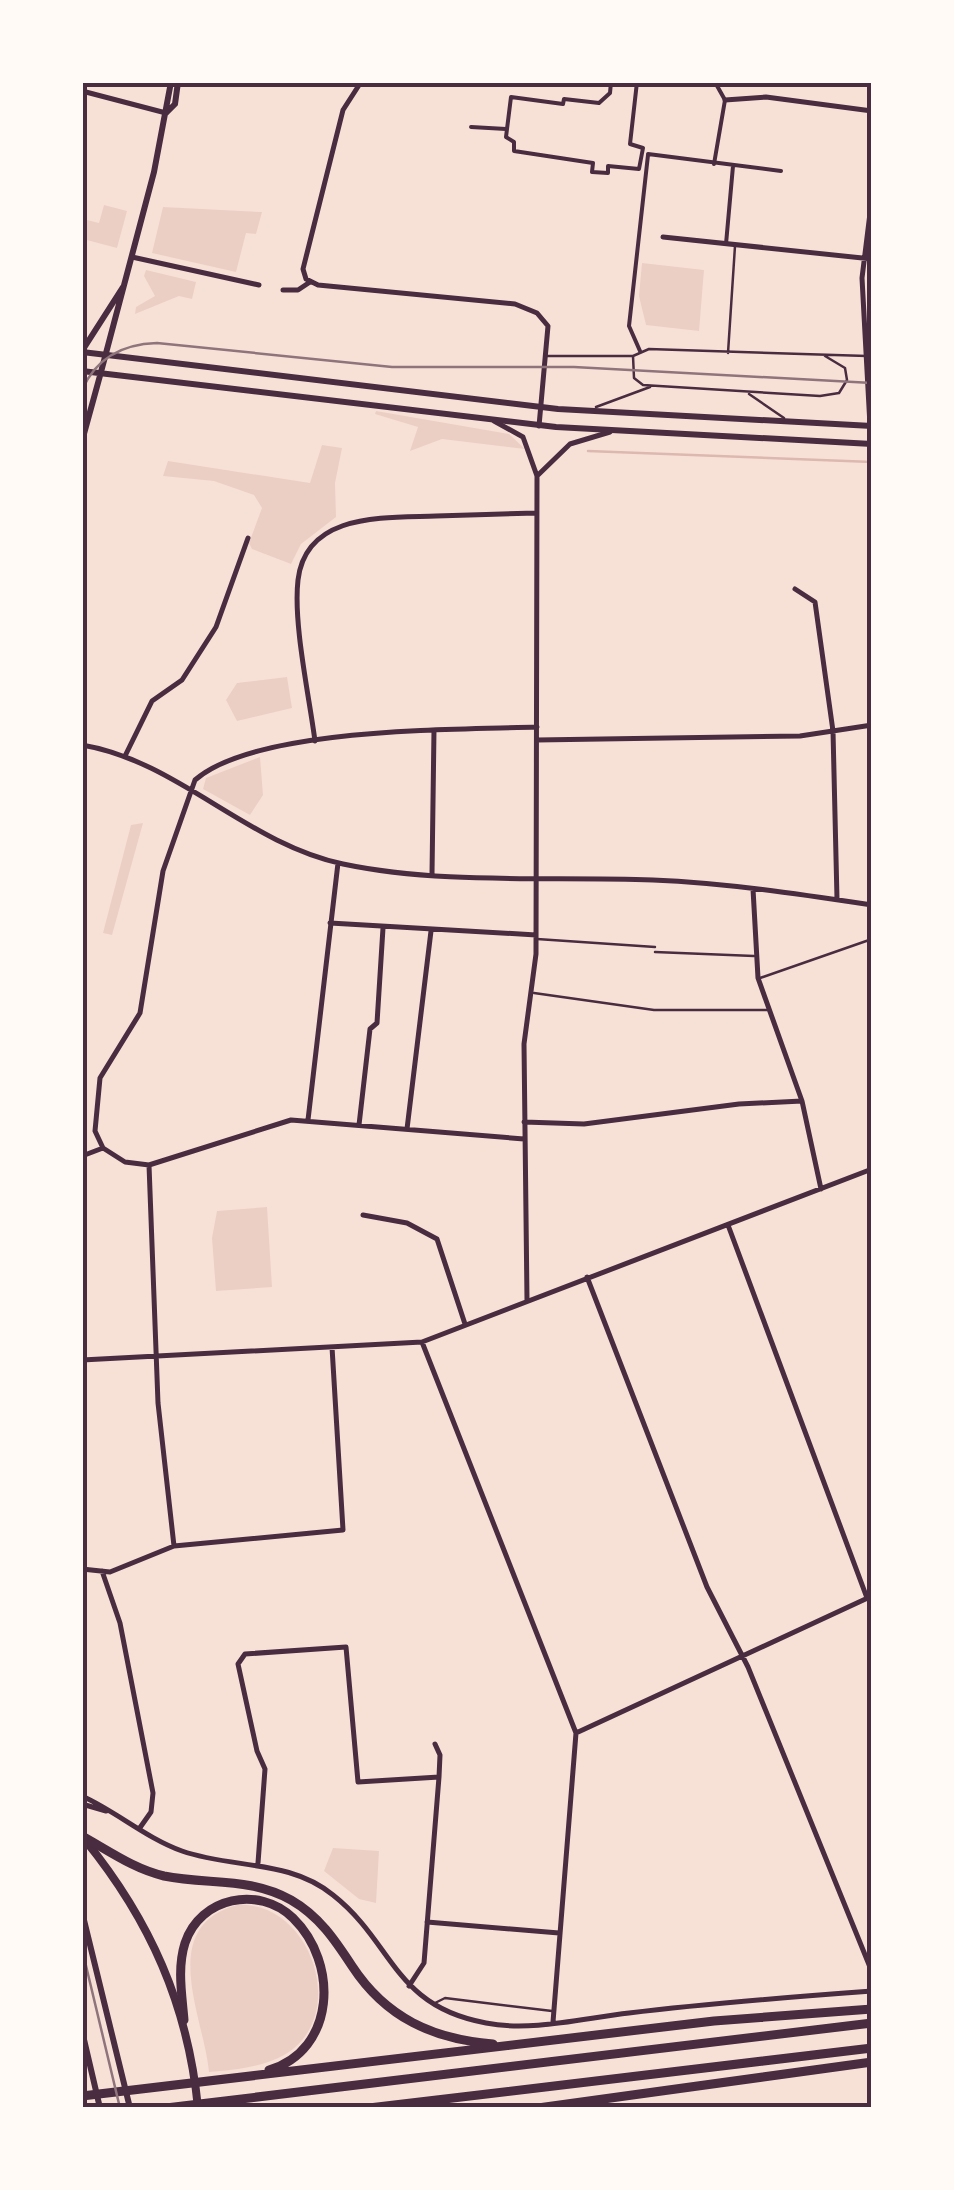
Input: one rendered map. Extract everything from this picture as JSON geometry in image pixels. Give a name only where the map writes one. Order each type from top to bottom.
[{"type":"highway","points":[[82,1836],[148,1931],[184,2020]]},
{"type":"highway","points":[[82,1836],[150,1872],[235,1881],[272,1890],[313,1915],[368,1988],[407,2022],[444,2037],[516,2046]]},
{"type":"highway","points":[[198,2108],[184,2020],[184,1944],[200,1917],[227,1901],[242,1898],[269,1902],[291,1916],[309,1942],[322,1972],[320,2025],[314,2039],[295,2058],[244,2077]]},
{"type":"highway","points":[[82,2096],[714,2021],[872,2009]]},
{"type":"highway","points":[[166,2108],[872,2023]]},
{"type":"highway","points":[[369,2108],[872,2048]]},
{"type":"highway","points":[[542,2107],[872,2062]]},
{"type":"main road","points":[[82,441],[126,282],[166,113],[175,104],[175,82]]},
{"type":"main road","points":[[126,282],[82,352],[540,407],[869,425]]},
{"type":"main road","points":[[82,371],[539,426],[871,444]]},
{"type":"main road","points":[[82,1912],[130,2108]]},
{"type":"main road","points":[[82,2031],[100,2108]]},
{"type":"street","points":[[310,282],[303,269],[334,145],[348,99],[361,82]]},
{"type":"street","points":[[610,82],[610,92],[599,102],[564,99],[563,104],[510,98],[507,130],[514,151],[594,163],[592,172],[608,173],[608,166],[639,169],[643,148]]},
{"type":"street","points":[[638,82],[630,144],[643,148],[648,155],[629,326],[640,351]]},
{"type":"street","points":[[708,82],[716,84],[725,100],[714,164]]},
{"type":"street","points":[[82,91],[166,113]]},
{"type":"street","points":[[725,100],[766,97],[872,112]]},
{"type":"street","points":[[471,127],[507,130]]},
{"type":"street","points":[[648,155],[782,171]]},
{"type":"street","points":[[726,244],[734,166]]},
{"type":"street","points":[[872,197],[872,272]]},
{"type":"street","points":[[663,237],[869,259]]},
{"type":"street","points":[[132,257],[259,285]]},
{"type":"street","points":[[869,259],[862,278],[871,444]]},
{"type":"street","points":[[282,290],[298,290],[310,282],[515,304],[544,320],[549,334],[539,426]]},
{"type":"street","points":[[494,421],[524,437],[537,476],[536,937],[524,1044],[527,1300]]},
{"type":"street","points":[[537,476],[570,444],[613,432]]},
{"type":"street","points":[[315,741],[297,590],[302,563],[316,541],[332,529],[368,518],[536,513]]},
{"type":"street","points":[[126,754],[152,701],[182,680],[216,628],[248,538]]},
{"type":"street","points":[[795,589],[815,602],[833,731],[837,900]]},
{"type":"street","points":[[537,740],[800,736],[872,725]]},
{"type":"street","points":[[524,1139],[308,1120],[275,1123],[149,1165],[125,1162],[103,1148],[95,1120],[100,1078],[140,1013],[163,871],[190,790],[203,773],[256,753],[315,741],[434,730],[537,727]]},
{"type":"street","points":[[432,874],[434,730]]},
{"type":"street","points":[[82,744],[126,754],[272,837],[338,864],[432,874],[656,880],[872,905]]},
{"type":"street","points":[[308,1120],[338,864]]},
{"type":"street","points":[[752,889],[758,978],[802,1100],[821,1189]]},
{"type":"street","points":[[330,923],[536,937]]},
{"type":"street","points":[[360,1124],[370,1030],[377,1023],[383,928]]},
{"type":"street","points":[[408,1129],[430,931]]},
{"type":"street","points":[[524,1122],[584,1124],[802,1100]]},
{"type":"street","points":[[82,1156],[103,1148]]},
{"type":"street","points":[[149,1165],[156,1356],[174,1546]]},
{"type":"street","points":[[83,1360],[422,1342],[872,1169]]},
{"type":"street","points":[[363,1215],[408,1223],[436,1239],[465,1324]]},
{"type":"street","points":[[576,1733],[869,1597],[728,1225]]},
{"type":"street","points":[[587,1277],[706,1586],[741,1657],[872,1972]]},
{"type":"street","points":[[422,1342],[576,1733],[553,2022]]},
{"type":"street","points":[[82,1569],[110,1572],[174,1546],[343,1530],[332,1348]]},
{"type":"street","points":[[102,1571],[120,1623],[154,1793],[152,1812],[139,1829]]},
{"type":"street","points":[[258,1864],[265,1769],[256,1751],[238,1664],[245,1654],[346,1647],[358,1782],[439,1777]]},
{"type":"street","points":[[409,1986],[424,1963],[439,1777],[440,1755],[435,1744]]},
{"type":"street","points":[[82,1796],[139,1829],[203,1857],[292,1872],[337,1897],[409,1986],[434,2004],[489,2024],[553,2022],[872,1991]]},
{"type":"street","points":[[85,1806],[113,1814]]},
{"type":"street","points":[[428,1922],[559,1933]]},
{"type":"lane","points":[[728,354],[736,245]]},
{"type":"lane","points":[[546,356],[634,356],[640,351],[869,354]]},
{"type":"lane","points":[[586,411],[651,387],[839,393],[847,380],[846,368],[824,355]]},
{"type":"lane","points":[[634,356],[634,378],[651,387]]},
{"type":"lane","points":[[746,392],[789,422]]},
{"type":"lane","points":[[536,937],[754,956]]},
{"type":"lane","points":[[758,978],[872,939]]},
{"type":"lane","points":[[532,993],[654,1010],[768,1010]]},
{"type":"lane","points":[[434,2004],[445,1998],[554,2012]]},
{"type":"shaded area","points":[[104,205],[127,211],[117,248],[83,239],[83,219],[99,223]]},
{"type":"shaded area","points":[[163,207],[262,212],[256,234],[246,233],[236,272],[152,253]]},
{"type":"shaded area","points":[[642,263],[704,270],[699,331],[646,325],[639,296]]},
{"type":"shaded area","points":[[146,270],[196,282],[192,299],[179,296],[135,314],[136,307],[155,296],[144,276]]},
{"type":"shaded area","points":[[376,411],[509,434],[525,449],[442,439],[410,451],[418,427],[375,414]]},
{"type":"shaded area","points":[[322,445],[342,448],[335,483],[336,517],[301,544],[291,564],[252,549],[249,543],[262,508],[254,495],[214,481],[163,476],[168,461],[310,483]]},
{"type":"shaded area","points":[[287,677],[292,708],[237,721],[226,700],[237,683]]},
{"type":"shaded area","points":[[260,757],[263,795],[250,815],[203,789],[206,778]]},
{"type":"shaded area","points":[[143,823],[112,935],[103,933],[131,825]]},
{"type":"shaded area","points":[[267,1207],[272,1287],[216,1291],[212,1238],[217,1211]]},
{"type":"shaded area","points":[[333,1848],[379,1851],[376,1903],[359,1899],[324,1871]]},
{"type":"shaded area","points":[[237,1905],[263,1908],[285,1921],[302,1940],[313,1964],[318,1990],[315,2015],[304,2037],[284,2055],[257,2065],[209,2072],[194,2001],[191,1953],[198,1933],[212,1916]]},
{"type":"waterway","points":[[588,451],[872,462]]},
{"type":"tram line","points":[[82,390],[95,369],[112,355],[132,346],[157,343],[392,367],[574,367],[872,383]]},
{"type":"tram line","points":[[82,1949],[120,2108]]}]
